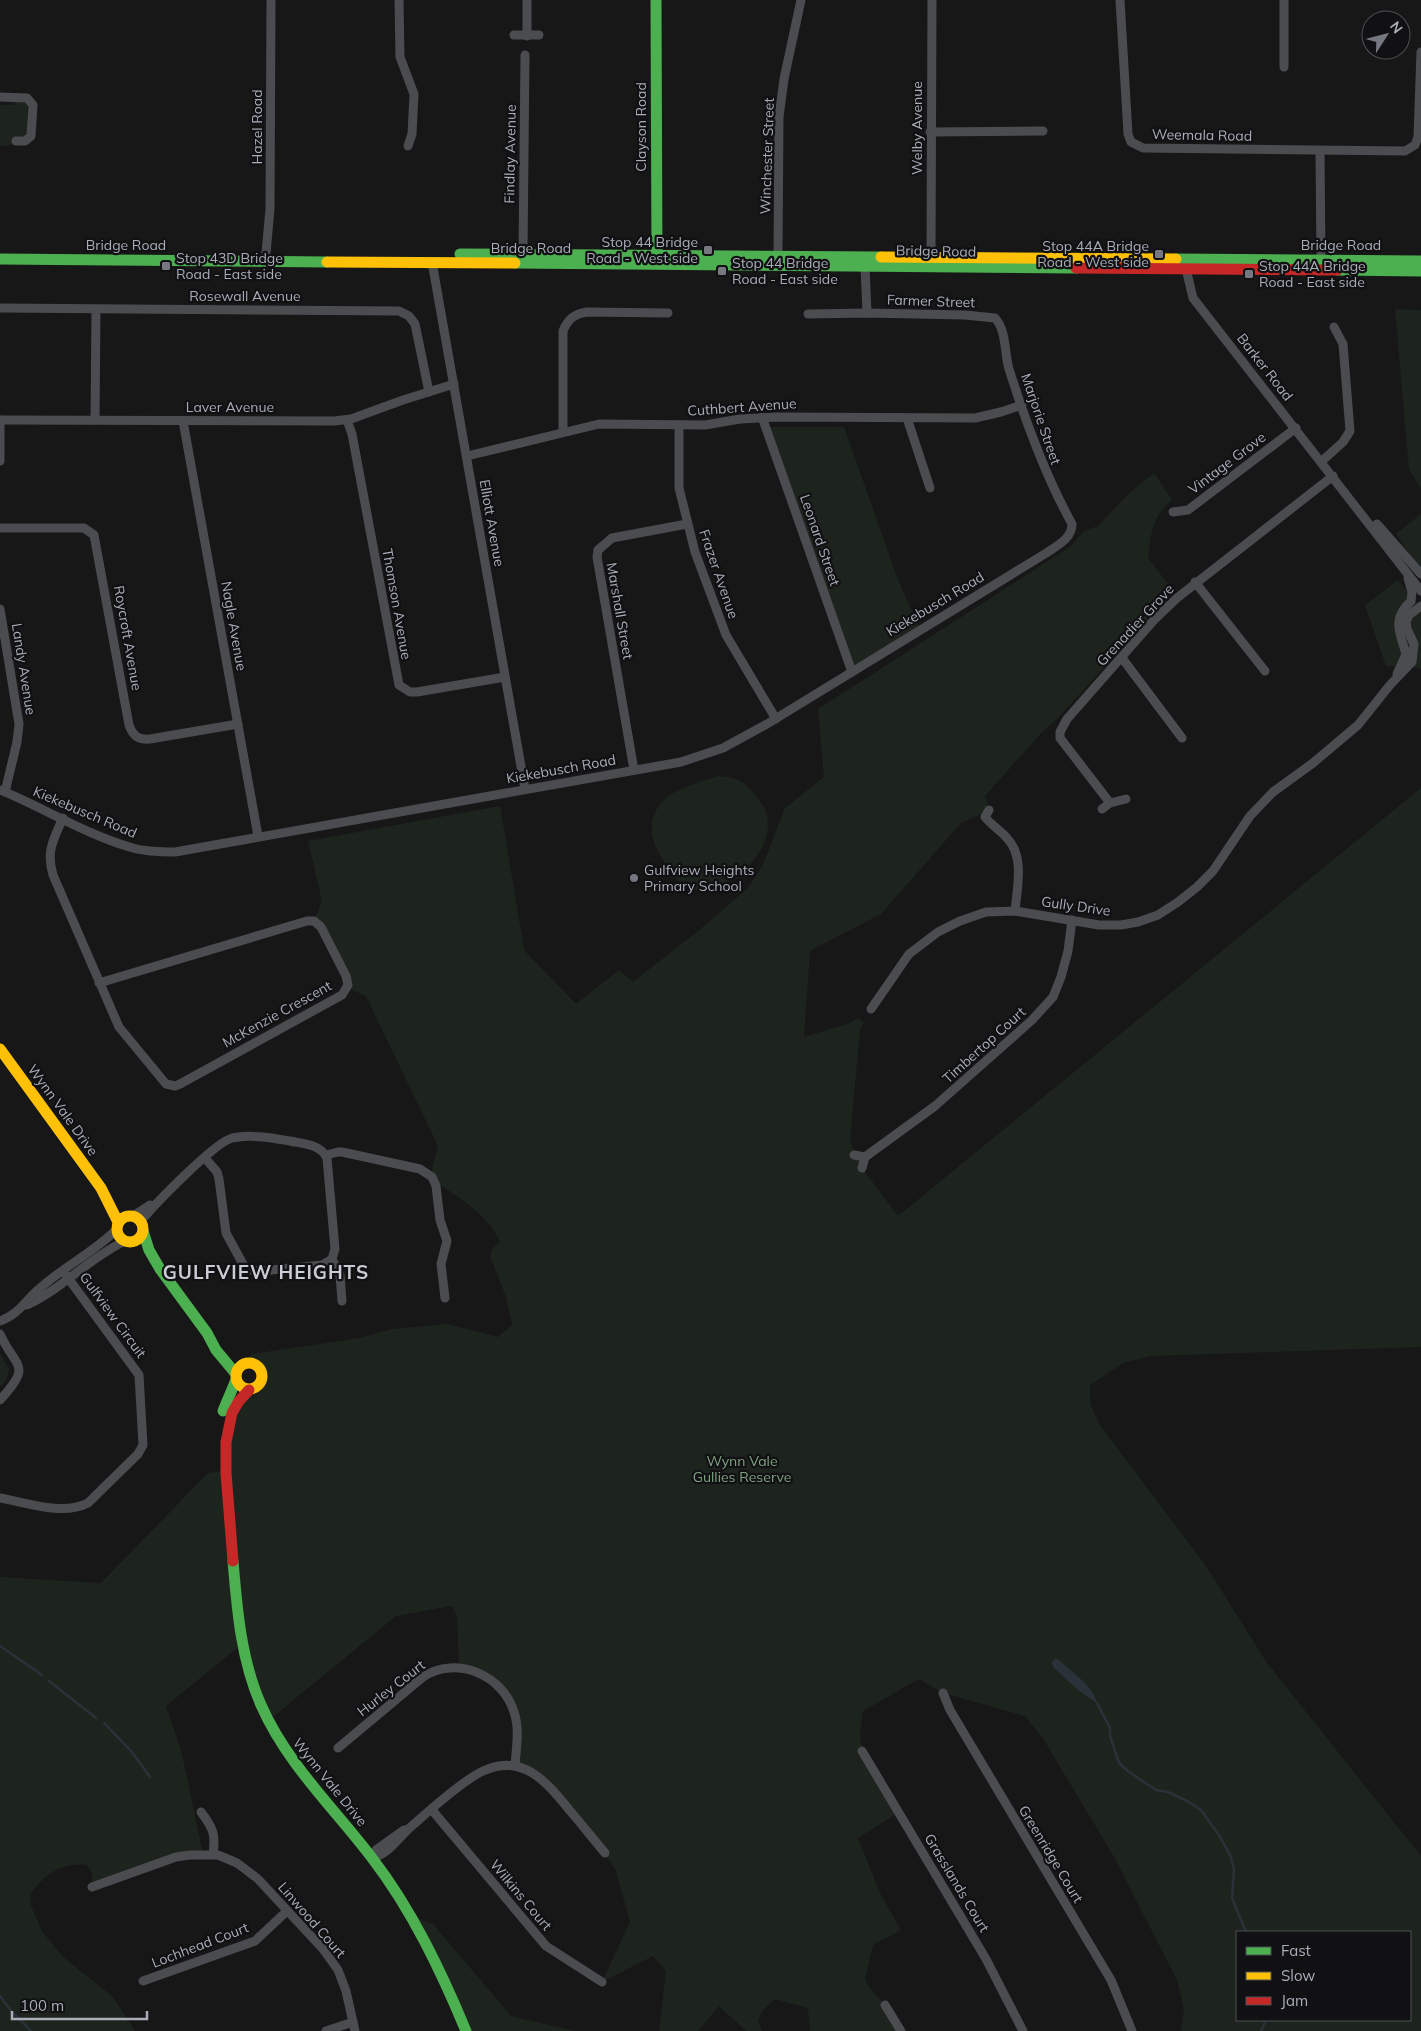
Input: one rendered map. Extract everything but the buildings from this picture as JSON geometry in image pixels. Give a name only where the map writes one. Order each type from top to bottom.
[{"type":"main road","name":"Clayson Road","points":[[656,0],[657,259]]},
{"type":"main road","name":"Bridge Road","points":[[0,252],[267,257],[1320,265],[1421,271]]},
{"type":"main road","name":"Bridge Road","points":[[0,259],[267,257]]},
{"type":"main road","name":"Bridge Road","points":[[778,260],[865,266],[931,261]]},
{"type":"main road","name":"Bridge Road","points":[[1320,265],[1421,260]]},
{"type":"main road","name":"Wynn Vale Drive","points":[[0,1049],[101,1188],[137,1221],[149,1250],[160,1269],[238,1373],[222,1413],[220,1424],[220,1443],[226,1470]]},
{"type":"main road","name":"Wynn Vale Drive","points":[[101,1188],[117,1226]]},
{"type":"main road","points":[[123,1217],[137,1221],[138,1240],[127,1242],[119,1237],[117,1226],[123,1217]]},
{"type":"main road","name":"Wynn Vale Drive","points":[[127,1242],[160,1269]]},
{"type":"main road","points":[[249,1362],[255,1364],[263,1374],[261,1384],[249,1390],[242,1387],[238,1373],[249,1362]]},
{"type":"main road","name":"Wynn Vale Drive","points":[[249,1390],[240,1398],[230,1416],[227,1433],[226,1470],[240,1628],[246,1660],[256,1695],[271,1728],[293,1763],[372,1858],[392,1886],[426,1941],[466,2031]]},
{"type":"street","name":"Hazel Road","points":[[267,257],[270,209],[271,0]]},
{"type":"street","points":[[399,0],[400,57],[414,94],[412,134],[408,146]]},
{"type":"street","points":[[527,0],[528,36]]},
{"type":"street","name":"Winchester Street","points":[[778,260],[778,117],[801,0]]},
{"type":"street","name":"Welby Avenue","points":[[931,261],[932,0]]},
{"type":"street","name":"Weemala Road","points":[[1120,0],[1128,134],[1131,142],[1134,144],[1151,149],[1405,150],[1415,145],[1419,133],[1421,52]]},
{"type":"street","points":[[1284,0],[1284,67]]},
{"type":"street","points":[[514,35],[539,35]]},
{"type":"street","name":"Findlay Avenue","points":[[523,258],[525,55]]},
{"type":"street","points":[[0,97],[27,98],[33,105],[31,136],[25,141],[16,141]]},
{"type":"street","points":[[930,132],[1043,131]]},
{"type":"street","points":[[1320,151],[1320,265]]},
{"type":"street","name":"Elliott Avenue","points":[[430,258],[467,456],[525,789]]},
{"type":"street","name":"Barker Road","points":[[1185,264],[1194,298],[1421,591]]},
{"type":"street","name":"Farmer Street","points":[[865,266],[866,313]]},
{"type":"street","name":"Rosewall Avenue","points":[[0,308],[399,311],[409,316],[414,324],[429,392]]},
{"type":"street","points":[[95,420],[96,308]]},
{"type":"street","points":[[563,432],[563,331],[570,319],[579,313],[587,312],[668,313]]},
{"type":"street","name":"Farmer Street","points":[[808,314],[975,315],[995,318]]},
{"type":"street","name":"Marjorie Street","points":[[995,318],[1002,328],[1009,366],[1046,472],[1072,524]]},
{"type":"street","points":[[1322,461],[1343,442],[1350,431],[1343,344],[1334,327]]},
{"type":"street","name":"Laver Avenue","points":[[0,420],[347,420],[454,384]]},
{"type":"street","name":"Cuthbert Avenue","points":[[467,456],[563,432],[606,424],[704,424],[740,418],[762,417],[975,418],[1022,405]]},
{"type":"street","name":"Leonard Street","points":[[762,417],[852,672]]},
{"type":"street","points":[[906,418],[930,488]]},
{"type":"street","points":[[0,420],[0,461]]},
{"type":"street","name":"Thomson Avenue","points":[[347,420],[352,434],[399,685],[410,692],[417,692],[505,677]]},
{"type":"street","name":"Nagle Avenue","points":[[183,421],[258,836]]},
{"type":"street","name":"Frazer Avenue","points":[[679,424],[679,488],[695,552],[726,635],[776,719]]},
{"type":"street","name":"Vintage Grove","points":[[1172,512],[1188,510],[1296,428]]},
{"type":"street","name":"Barker Road","points":[[1333,476],[1420,574]]},
{"type":"street","name":"Grenadier Grove","points":[[1110,803],[1060,738],[1060,732],[1067,719],[1154,620],[1195,582],[1333,476]]},
{"type":"street","name":"Marshall Street","points":[[634,770],[597,557],[598,550],[612,538],[687,524]]},
{"type":"street","name":"Kiekebusch Road","points":[[2,791],[109,840],[134,849],[152,852],[175,852],[704,756],[737,741],[776,719],[1048,552],[1067,538],[1072,529],[1072,524]]},
{"type":"street","name":"Roycroft Avenue","points":[[0,528],[84,528],[94,535],[132,733],[137,737],[150,739],[238,724]]},
{"type":"street","name":"Gully Drive","points":[[1395,679],[1406,654],[1400,637],[1398,623],[1405,607],[1411,601],[1412,592],[1404,569]]},
{"type":"street","points":[[1195,582],[1266,671]]},
{"type":"street","name":"Gully Drive","points":[[871,1009],[909,954],[938,932],[960,921],[986,912],[1015,911],[1099,925],[1121,925],[1138,922],[1158,915],[1191,892],[1213,871],[1250,816],[1273,792],[1319,758],[1358,725],[1395,679],[1412,662],[1414,644],[1406,622],[1409,615],[1421,606]]},
{"type":"street","name":"Landy Avenue","points":[[0,609],[19,724],[17,742],[2,791]]},
{"type":"street","points":[[1122,658],[1182,738]]},
{"type":"street","points":[[1102,809],[1110,803],[1126,799]]},
{"type":"street","points":[[989,810],[985,817],[986,820],[996,826],[1010,841],[1017,856],[1019,873],[1015,911]]},
{"type":"street","name":"McKenzie Crescent","points":[[63,818],[50,847],[49,863],[99,983],[119,1027],[162,1081],[170,1086],[180,1084],[342,995],[348,986],[346,976],[321,927],[314,921],[307,920],[99,983]]},
{"type":"street","name":"Timbertop Court","points":[[865,1157],[935,1106],[1032,1020],[1053,996],[1061,977],[1068,951],[1072,920]]},
{"type":"street","points":[[137,1221],[223,1143],[238,1137],[270,1138],[305,1144],[321,1149],[329,1164],[335,1250],[332,1260],[340,1275],[342,1301]]},
{"type":"street","points":[[326,1156],[342,1152],[420,1169],[430,1176],[436,1186],[440,1220],[447,1241],[441,1264],[445,1298]]},
{"type":"street","points":[[854,1155],[865,1157],[862,1168]]},
{"type":"street","points":[[205,1158],[218,1176],[224,1229],[244,1266],[252,1270],[261,1271],[322,1265],[332,1260]]},
{"type":"street","points":[[66,1275],[103,1242],[117,1226]]},
{"type":"street","points":[[0,1321],[22,1308],[38,1289],[108,1250],[127,1242]]},
{"type":"street","name":"Gulfview Circuit","points":[[0,1498],[62,1508],[83,1506],[138,1454],[144,1445],[140,1375],[66,1275]]},
{"type":"street","points":[[0,1334],[16,1359],[19,1373],[16,1382],[0,1400]]},
{"type":"street","name":"Hurley Court","points":[[338,1748],[423,1677],[440,1669],[455,1667],[469,1669],[483,1675],[499,1688],[511,1703],[515,1714],[517,1731],[515,1766]]},
{"type":"street","name":"Greenridge Court","points":[[943,1694],[955,1719],[1110,1980],[1132,2031]]},
{"type":"street","name":"Grasslands Court","points":[[862,1751],[986,1959],[1023,2031]]},
{"type":"street","points":[[372,1858],[380,1856],[411,1826],[482,1771],[494,1767],[515,1766],[542,1779],[606,1854]]},
{"type":"street","name":"Wilkins Court","points":[[432,1810],[546,1946],[602,1982]]},
{"type":"street","points":[[201,1812],[212,1826],[215,1839],[213,1854]]},
{"type":"street","name":"Linwood Court","points":[[92,1887],[176,1857],[190,1854],[213,1854],[248,1870],[323,1950],[338,1970],[346,1991],[356,2031]]},
{"type":"street","name":"Lochhead Court","points":[[143,1981],[255,1941],[287,1911]]},
{"type":"street","points":[[885,2005],[901,2031]]},
{"type":"street","points":[[326,2031],[353,2022]]},
{"type":"green space","points":[[16,101],[27,105],[28,132],[21,137],[13,138],[13,145],[0,146],[0,105],[14,105]]},
{"type":"green space","points":[[1395,309],[1421,310],[1421,489],[1409,469]]},
{"type":"green space","points":[[766,427],[844,427],[898,580],[920,630],[852,672]]},
{"type":"green space","name":"Wynn Vale Gullies Reserve","points":[[1154,473],[1172,500],[1161,512],[1154,526],[1148,558],[1172,589],[1158,602],[1143,624],[1079,695],[1041,733],[985,796],[989,810],[961,823],[881,914],[810,951],[804,1037],[850,1023],[858,1018],[864,1022],[860,1029],[850,1141],[862,1168],[898,1216],[1421,788],[1421,1347],[1151,1356],[1123,1363],[1090,1385],[1090,1404],[1100,1425],[1206,1566],[1267,1663],[1421,1856],[1421,2031],[1181,2031],[1184,2009],[1177,1980],[1114,1857],[1044,1740],[1025,1716],[943,1693],[919,1679],[863,1711],[860,1733],[862,1751],[899,1812],[858,1838],[880,1893],[901,1930],[873,1945],[865,1979],[872,1991],[885,2005],[901,2031],[810,2031],[808,2008],[775,1999],[762,2011],[758,2021],[762,2031],[746,2031],[719,2006],[698,2031],[659,2031],[666,1971],[653,1956],[602,1982],[630,1922],[616,1871],[605,1853],[551,1788],[515,1766],[515,1715],[499,1688],[459,1667],[457,1616],[452,1606],[396,1616],[268,1721],[242,1644],[166,1706],[181,1750],[203,1854],[190,1855],[92,1887],[92,1873],[87,1865],[70,1865],[48,1875],[30,1894],[31,1906],[42,1931],[62,1956],[113,1997],[135,2031],[0,2031],[0,1577],[101,1583],[208,1473],[226,1470],[227,1433],[252,1390],[257,1387],[263,1378],[260,1368],[251,1363],[250,1356],[252,1354],[359,1338],[392,1329],[447,1324],[498,1337],[512,1325],[506,1297],[490,1256],[493,1248],[500,1242],[495,1232],[481,1215],[463,1200],[434,1181],[430,1176],[438,1146],[366,996],[347,988],[314,921],[322,901],[308,841],[500,806],[524,950],[576,1004],[619,970],[633,982],[698,931],[748,888],[762,867],[785,808],[824,777],[818,709],[1070,547],[1084,531],[1098,526],[1128,494]]},
{"type":"green space","points":[[1421,514],[1421,572],[1396,534]]},
{"type":"green space","points":[[1398,580],[1421,608],[1421,670],[1419,668],[1386,666],[1365,605]]},
{"type":"green space","points":[[718,776],[740,781],[756,796],[765,809],[768,823],[766,836],[762,849],[754,860],[732,879],[705,891],[684,888],[661,857],[652,834],[652,823],[656,811],[669,796],[689,786]]},
{"type":"green space","points":[[0,1353],[9,1369],[6,1381],[0,1387]]},
{"type":"green space","points":[[411,1916],[433,1924],[511,2016],[575,2031],[466,2031]]},
{"type":"shaded area","points":[[1058,1659],[1086,1684],[1097,1703],[1079,1691],[1053,1667],[1052,1662]]},
{"type":"waterway","points":[[0,1646],[42,1675]]},
{"type":"waterway","points":[[49,1681],[96,1718]]},
{"type":"waterway","points":[[1097,1703],[1110,1728],[1110,1736],[1119,1763],[1156,1790],[1168,1792],[1201,1810],[1219,1835],[1231,1857],[1234,1870],[1232,1898],[1246,1931]]},
{"type":"waterway","points":[[104,1723],[132,1752],[150,1777]]},
{"type":"waterway","points":[[0,1996],[12,2012],[31,2031]]},
{"type":"waterway","points":[[1261,2031],[1266,2021]]},
{"type":"traffic: fast","points":[[656,0],[657,262]]},
{"type":"traffic: fast","points":[[460,254],[881,257]]},
{"type":"traffic: fast","points":[[0,259],[327,262]]},
{"type":"traffic: fast","points":[[1176,259],[1421,261]]},
{"type":"traffic: fast","points":[[515,263],[1076,268]]},
{"type":"traffic: fast","points":[[1337,270],[1421,271]]},
{"type":"traffic: fast","points":[[143,1231],[149,1250],[160,1269],[207,1333],[216,1350],[236,1374]]},
{"type":"traffic: fast","points":[[223,1411],[236,1380]]},
{"type":"traffic: fast","points":[[233,1561],[238,1616],[244,1652],[261,1705],[284,1747],[312,1785],[372,1858],[400,1899],[425,1941],[466,2031]]},
{"type":"traffic: slow","points":[[881,257],[1176,259]]},
{"type":"traffic: slow","points":[[327,262],[515,263]]},
{"type":"traffic: slow","points":[[0,1049],[101,1188],[118,1222]]},
{"type":"traffic: slow","points":[[130,1216],[140,1219],[143,1229],[140,1239],[130,1242],[120,1239],[117,1229],[120,1219],[130,1216]]},
{"type":"traffic: slow","points":[[249,1363],[259,1366],[262,1376],[259,1386],[249,1389],[239,1386],[236,1376],[239,1366],[249,1363]]},
{"type":"traffic: jam","points":[[1076,268],[1337,270]]},
{"type":"traffic: jam","points":[[233,1561],[226,1473],[226,1442],[232,1413],[239,1401],[249,1390]]},
{"type":"place","name":"Stop 44 Bridge Road - West side","points":[[708,250]]},
{"type":"place","name":"Stop 44A Bridge Road - West side","points":[[1159,254]]},
{"type":"place","name":"Stop 43D Bridge Road - East side","points":[[166,266]]},
{"type":"place","name":"Stop 44 Bridge Road - East side","points":[[722,271]]},
{"type":"place","name":"Stop 44A Bridge Road - East side","points":[[1249,274]]},
{"type":"place","name":"Gulfview Heights Primary School","points":[[634,878]]},
{"type":"district","name":"GULFVIEW HEIGHTS","points":[[266,1272]]}]
